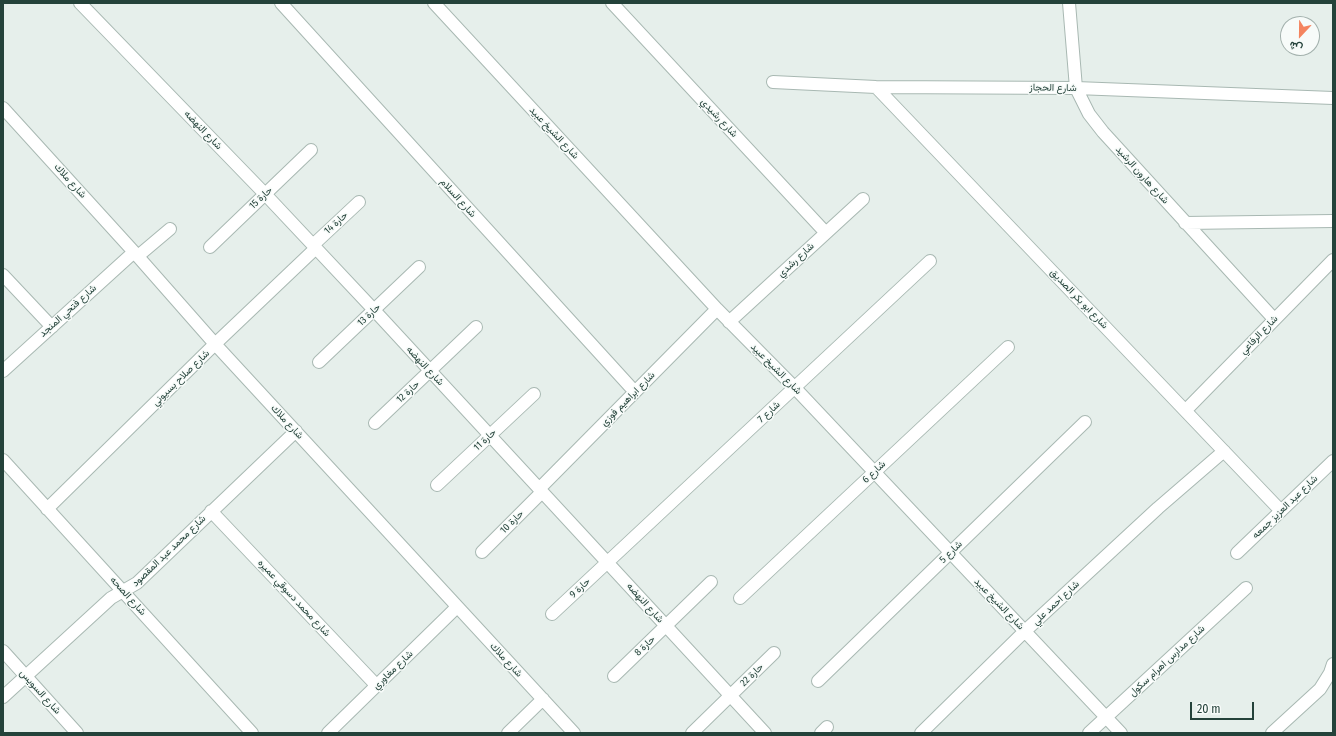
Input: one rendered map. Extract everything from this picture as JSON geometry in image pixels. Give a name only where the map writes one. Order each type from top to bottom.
[{"type":"street","name":"شارع النهضه","points":[[80,3],[314,246],[765,733]]},
{"type":"street","name":"شارع السلام","points":[[281,3],[635,392]]},
{"type":"street","name":"شارع الشيخ عبيد","points":[[434,3],[729,322],[795,388],[1121,733]]},
{"type":"street","name":"شارع رشيدي","points":[[612,3],[826,233]]},
{"type":"street","name":"شارع هارون الرشيد","points":[[1069,3],[1076,88],[1089,114],[1103,132],[1185,223],[1274,319]]},
{"type":"street","name":"شارع الحجاز","points":[[773,82],[876,87],[1076,88],[1333,98]]},
{"type":"street","name":"شارع ابو بكر الصديق","points":[[876,87],[1281,511]]},
{"type":"street","name":"شارع ملاك","points":[[3,108],[136,254],[215,344],[574,733]]},
{"type":"street","name":"حارة 15","points":[[210,247],[311,150]]},
{"type":"street","name":"شارع رشدي","points":[[729,322],[863,199]]},
{"type":"street","name":"حارة 14","points":[[314,246],[359,202]]},
{"type":"street","points":[[1185,223],[1333,221]]},
{"type":"street","name":"شارع فتحي المنجد","points":[[3,372],[136,254],[170,229]]},
{"type":"street","name":"شارع صلاح بسيوني","points":[[47,509],[314,246]]},
{"type":"street","name":"شارع الرفاعي","points":[[1186,410],[1333,260]]},
{"type":"street","name":"شارع 7","points":[[608,563],[930,261]]},
{"type":"street","name":"حارة 13","points":[[319,362],[420,267]]},
{"type":"street","points":[[3,275],[52,327]]},
{"type":"street","name":"شارع ابراهيم فوزي","points":[[541,491],[635,392],[717,309]]},
{"type":"street","name":"حارة 12","points":[[375,423],[476,327]]},
{"type":"street","name":"شارع 6","points":[[740,598],[1008,347]]},
{"type":"street","name":"حارة 11","points":[[437,485],[534,394]]},
{"type":"street","name":"شارع 5","points":[[818,681],[1085,422]]},
{"type":"street","name":"شارع محمد عبد المقصود","points":[[3,697],[111,598],[137,583],[296,431]]},
{"type":"street","name":"شارع احمد علي","points":[[921,733],[1025,631],[1158,508],[1224,451]]},
{"type":"street","name":"شارع الصحه","points":[[3,460],[252,733]]},
{"type":"street","name":"شارع عبد العزيز جمعه","points":[[1237,552],[1333,461]]},
{"type":"street","name":"حارة 10","points":[[482,552],[541,491]]},
{"type":"street","name":"شارع محمد دسوقي عميره","points":[[211,511],[377,686]]},
{"type":"street","name":"حارة 9","points":[[552,614],[608,563]]},
{"type":"street","name":"حارة 8","points":[[614,676],[711,582]]},
{"type":"street","name":"شارع مدارس اهرام سكول","points":[[1089,733],[1246,588]]},
{"type":"street","name":"شارع مغاوري","points":[[328,733],[457,607]]},
{"type":"street","name":"شارع السويس","points":[[3,651],[77,733]]},
{"type":"street","name":"حارة 22","points":[[692,733],[774,653]]},
{"type":"street","points":[[1272,733],[1320,689],[1330,673],[1333,664]]},
{"type":"street","points":[[508,733],[543,700]]}]
